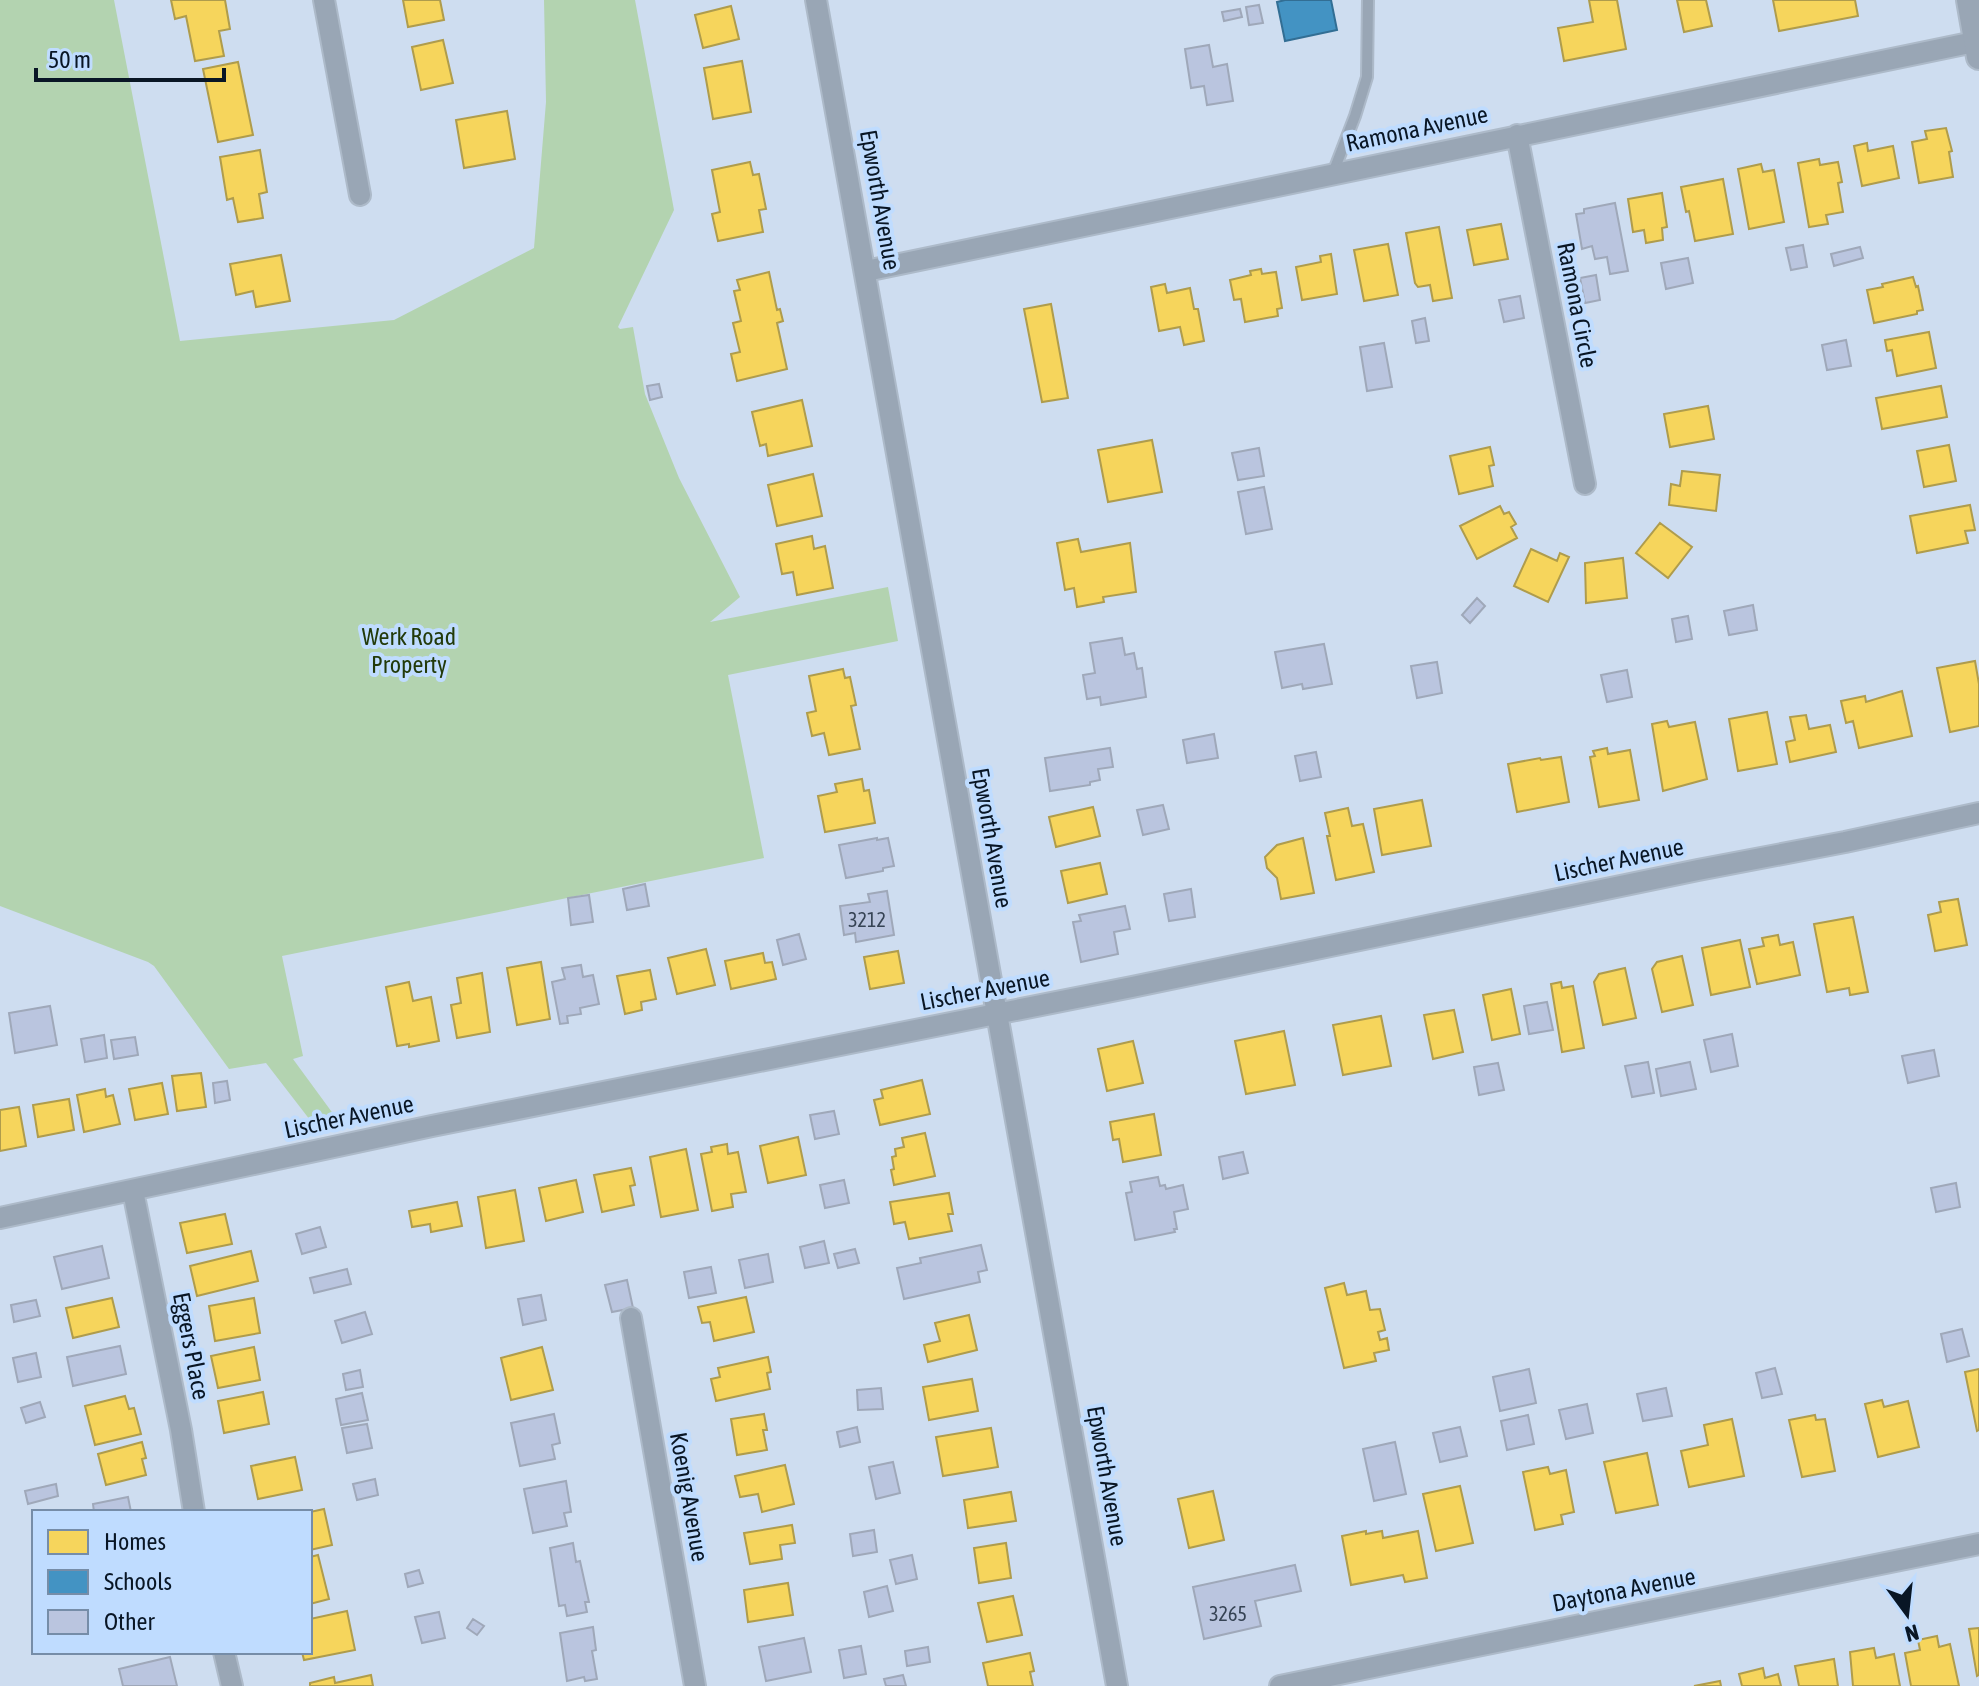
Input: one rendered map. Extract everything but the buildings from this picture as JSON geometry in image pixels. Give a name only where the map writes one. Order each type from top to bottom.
[{"type":"street","points":[[324,0],[360,195]]},
{"type":"street","name":"Epworth Avenue","points":[[816,0],[1117,1686]]},
{"type":"street","points":[[1969,0],[1978,46]]},
{"type":"street","name":"Ramona Avenue","points":[[866,271],[1517,135],[1978,46]]},
{"type":"street","name":"Ramona Circle","points":[[1517,135],[1585,484]]},
{"type":"street","name":"Lischer Avenue","points":[[0,1218],[463,1120],[1979,813]]},
{"type":"street","name":"Eggers Place","points":[[133,1191],[181,1430],[194,1510]]},
{"type":"street","name":"Koenig Avenue","points":[[631,1318],[695,1686]]},
{"type":"street","name":"Daytona Avenue","points":[[1280,1686],[1979,1544]]},
{"type":"street","points":[[224,1654],[232,1686]]},
{"type":"lane","points":[[1333,173],[1367,77],[1368,0]]},
{"type":"green space","name":"Werk Road Property","points":[[0,0],[114,0],[180,341],[394,320],[534,248],[546,102],[544,0],[635,0],[674,210],[618,327],[633,327],[645,394],[679,478],[740,597],[710,622],[888,587],[898,641],[728,675],[764,858],[282,956],[303,1056],[293,1059],[334,1115],[310,1120],[266,1063],[229,1069],[148,962],[0,906]]}]
